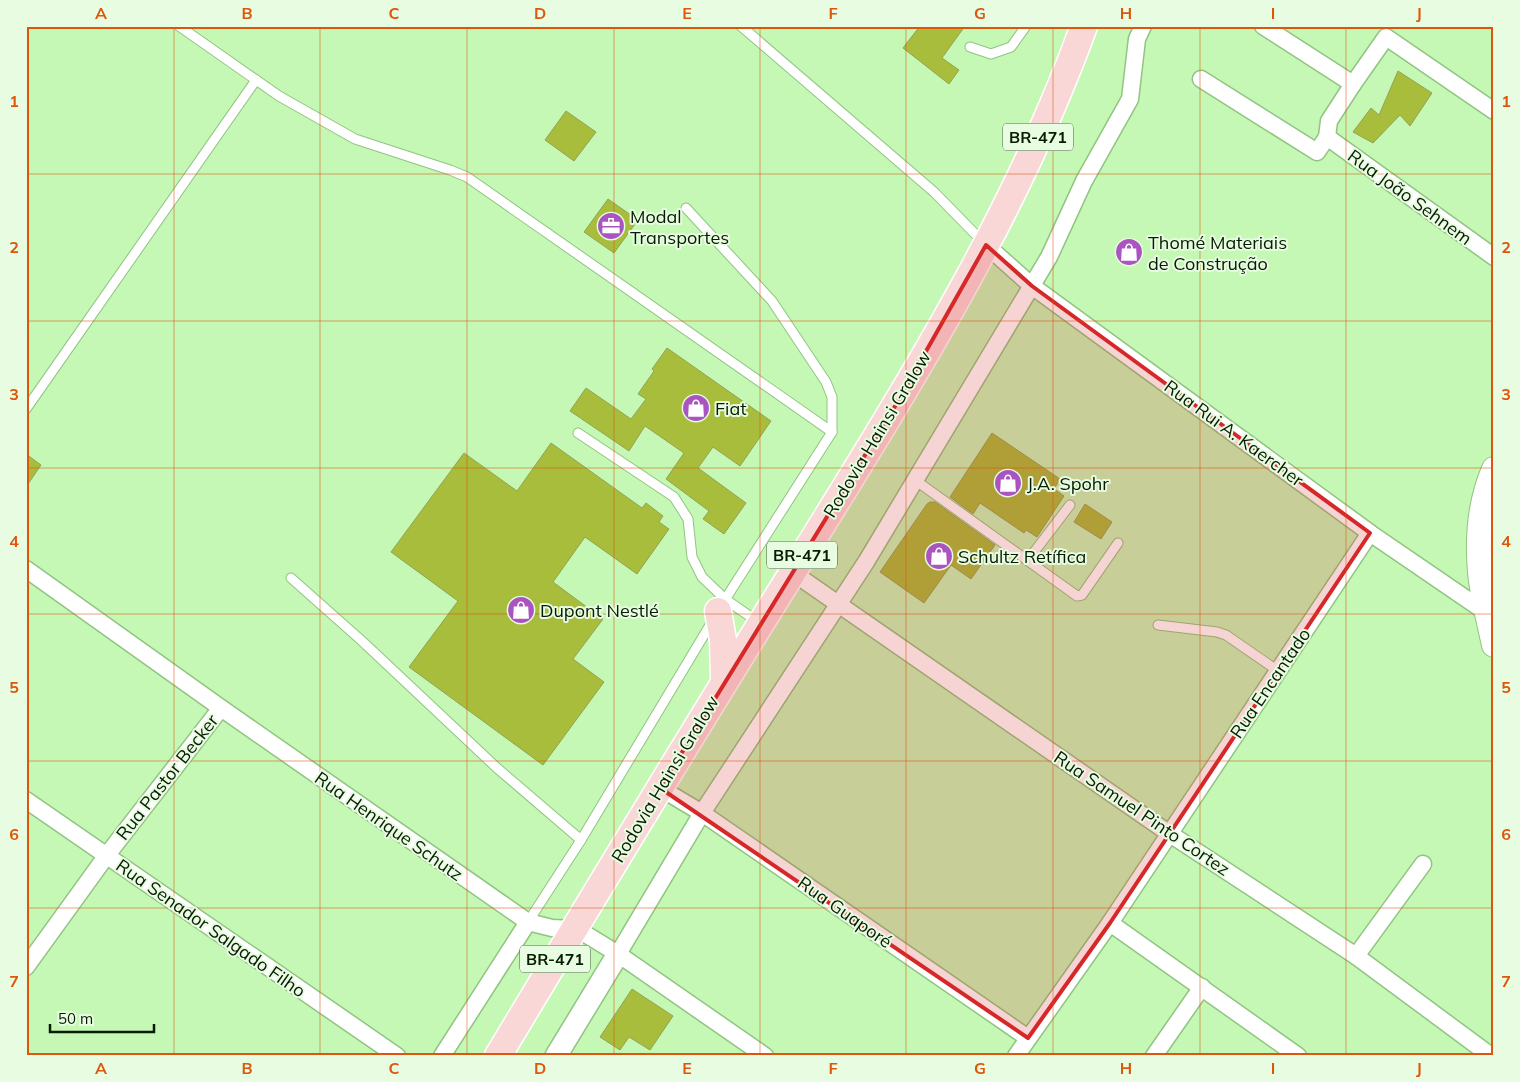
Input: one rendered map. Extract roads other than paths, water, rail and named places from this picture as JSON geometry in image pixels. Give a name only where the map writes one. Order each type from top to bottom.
[{"type":"main road","name":"Rodovia Hainsi Gralow","points":[[498,1056],[724,681],[761,624],[932,344],[986,245],[1031,154],[1084,26]]},
{"type":"main road","points":[[1494,469],[1486,490],[1479,534],[1480,572],[1494,645]]},
{"type":"main road","points":[[721,605],[724,681]]},
{"type":"main road","points":[[507,1056],[515,1027]]},
{"type":"street","points":[[556,1056],[702,813],[866,562],[1049,257],[1084,181],[1130,99],[1138,39],[1143,26]]},
{"type":"street","points":[[1263,26],[1353,84]]},
{"type":"street","points":[[1201,79],[1318,152],[1327,137],[1329,121],[1386,32],[1494,111]]},
{"type":"street","name":"Rua João Sehnem","points":[[1327,137],[1494,257]]},
{"type":"street","name":"Rua Rui A. Kaercher","points":[[986,245],[1032,286],[1370,533],[1487,613]]},
{"type":"street","name":"Rua Encantado","points":[[1016,1056],[1110,923],[1370,533]]},
{"type":"street","name":"Rua Henrique Schutz","points":[[26,569],[221,708],[528,922],[552,928],[573,929],[587,935],[618,954],[765,1056]]},
{"type":"street","name":"Rua Samuel Pinto Cortez","points":[[792,572],[1170,834],[1356,956],[1491,1056]]},
{"type":"street","name":"Rua Pastor Becker","points":[[26,967],[107,855],[221,708]]},
{"type":"street","name":"Rua Guaporé","points":[[660,788],[702,813],[1028,1038]]},
{"type":"street","name":"Rua Senador Salgado Filho","points":[[26,800],[397,1056]]},
{"type":"street","points":[[1356,956],[1423,864]]},
{"type":"street","points":[[442,1056],[528,922]]},
{"type":"street","points":[[1110,923],[1298,1056]]},
{"type":"street","points":[[1154,1056],[1202,987]]},
{"type":"lane","points":[[179,26],[280,96],[355,139],[467,177],[832,432]]},
{"type":"lane","points":[[741,26],[928,186],[986,245]]},
{"type":"lane","points":[[970,47],[991,54],[1011,47],[1026,26]]},
{"type":"lane","points":[[26,409],[256,80]]},
{"type":"lane","points":[[528,922],[582,840],[721,605],[832,432],[832,397],[826,382],[772,301],[686,208]]},
{"type":"lane","points":[[578,433],[674,497],[688,520],[692,557],[702,577],[721,605],[761,624]]},
{"type":"lane","points":[[915,480],[1077,596],[1082,595],[1118,543]]},
{"type":"lane","points":[[1028,560],[1070,505]]},
{"type":"lane","points":[[291,578],[497,768],[582,840]]},
{"type":"lane","points":[[1158,625],[1217,632],[1226,635],[1278,671]]},
{"type":"place","name":"Modal Transportes","points":[[611,226]]},
{"type":"place","name":"Thomé Materiais de Construção","points":[[1129,252]]},
{"type":"place","name":"Fiat","points":[[696,408]]},
{"type":"place","name":"J.A. Spohr","points":[[1008,483]]},
{"type":"place","name":"Schultz Retífica","points":[[939,556]]},
{"type":"place","name":"Dupont Nestlé","points":[[521,610]]}]
